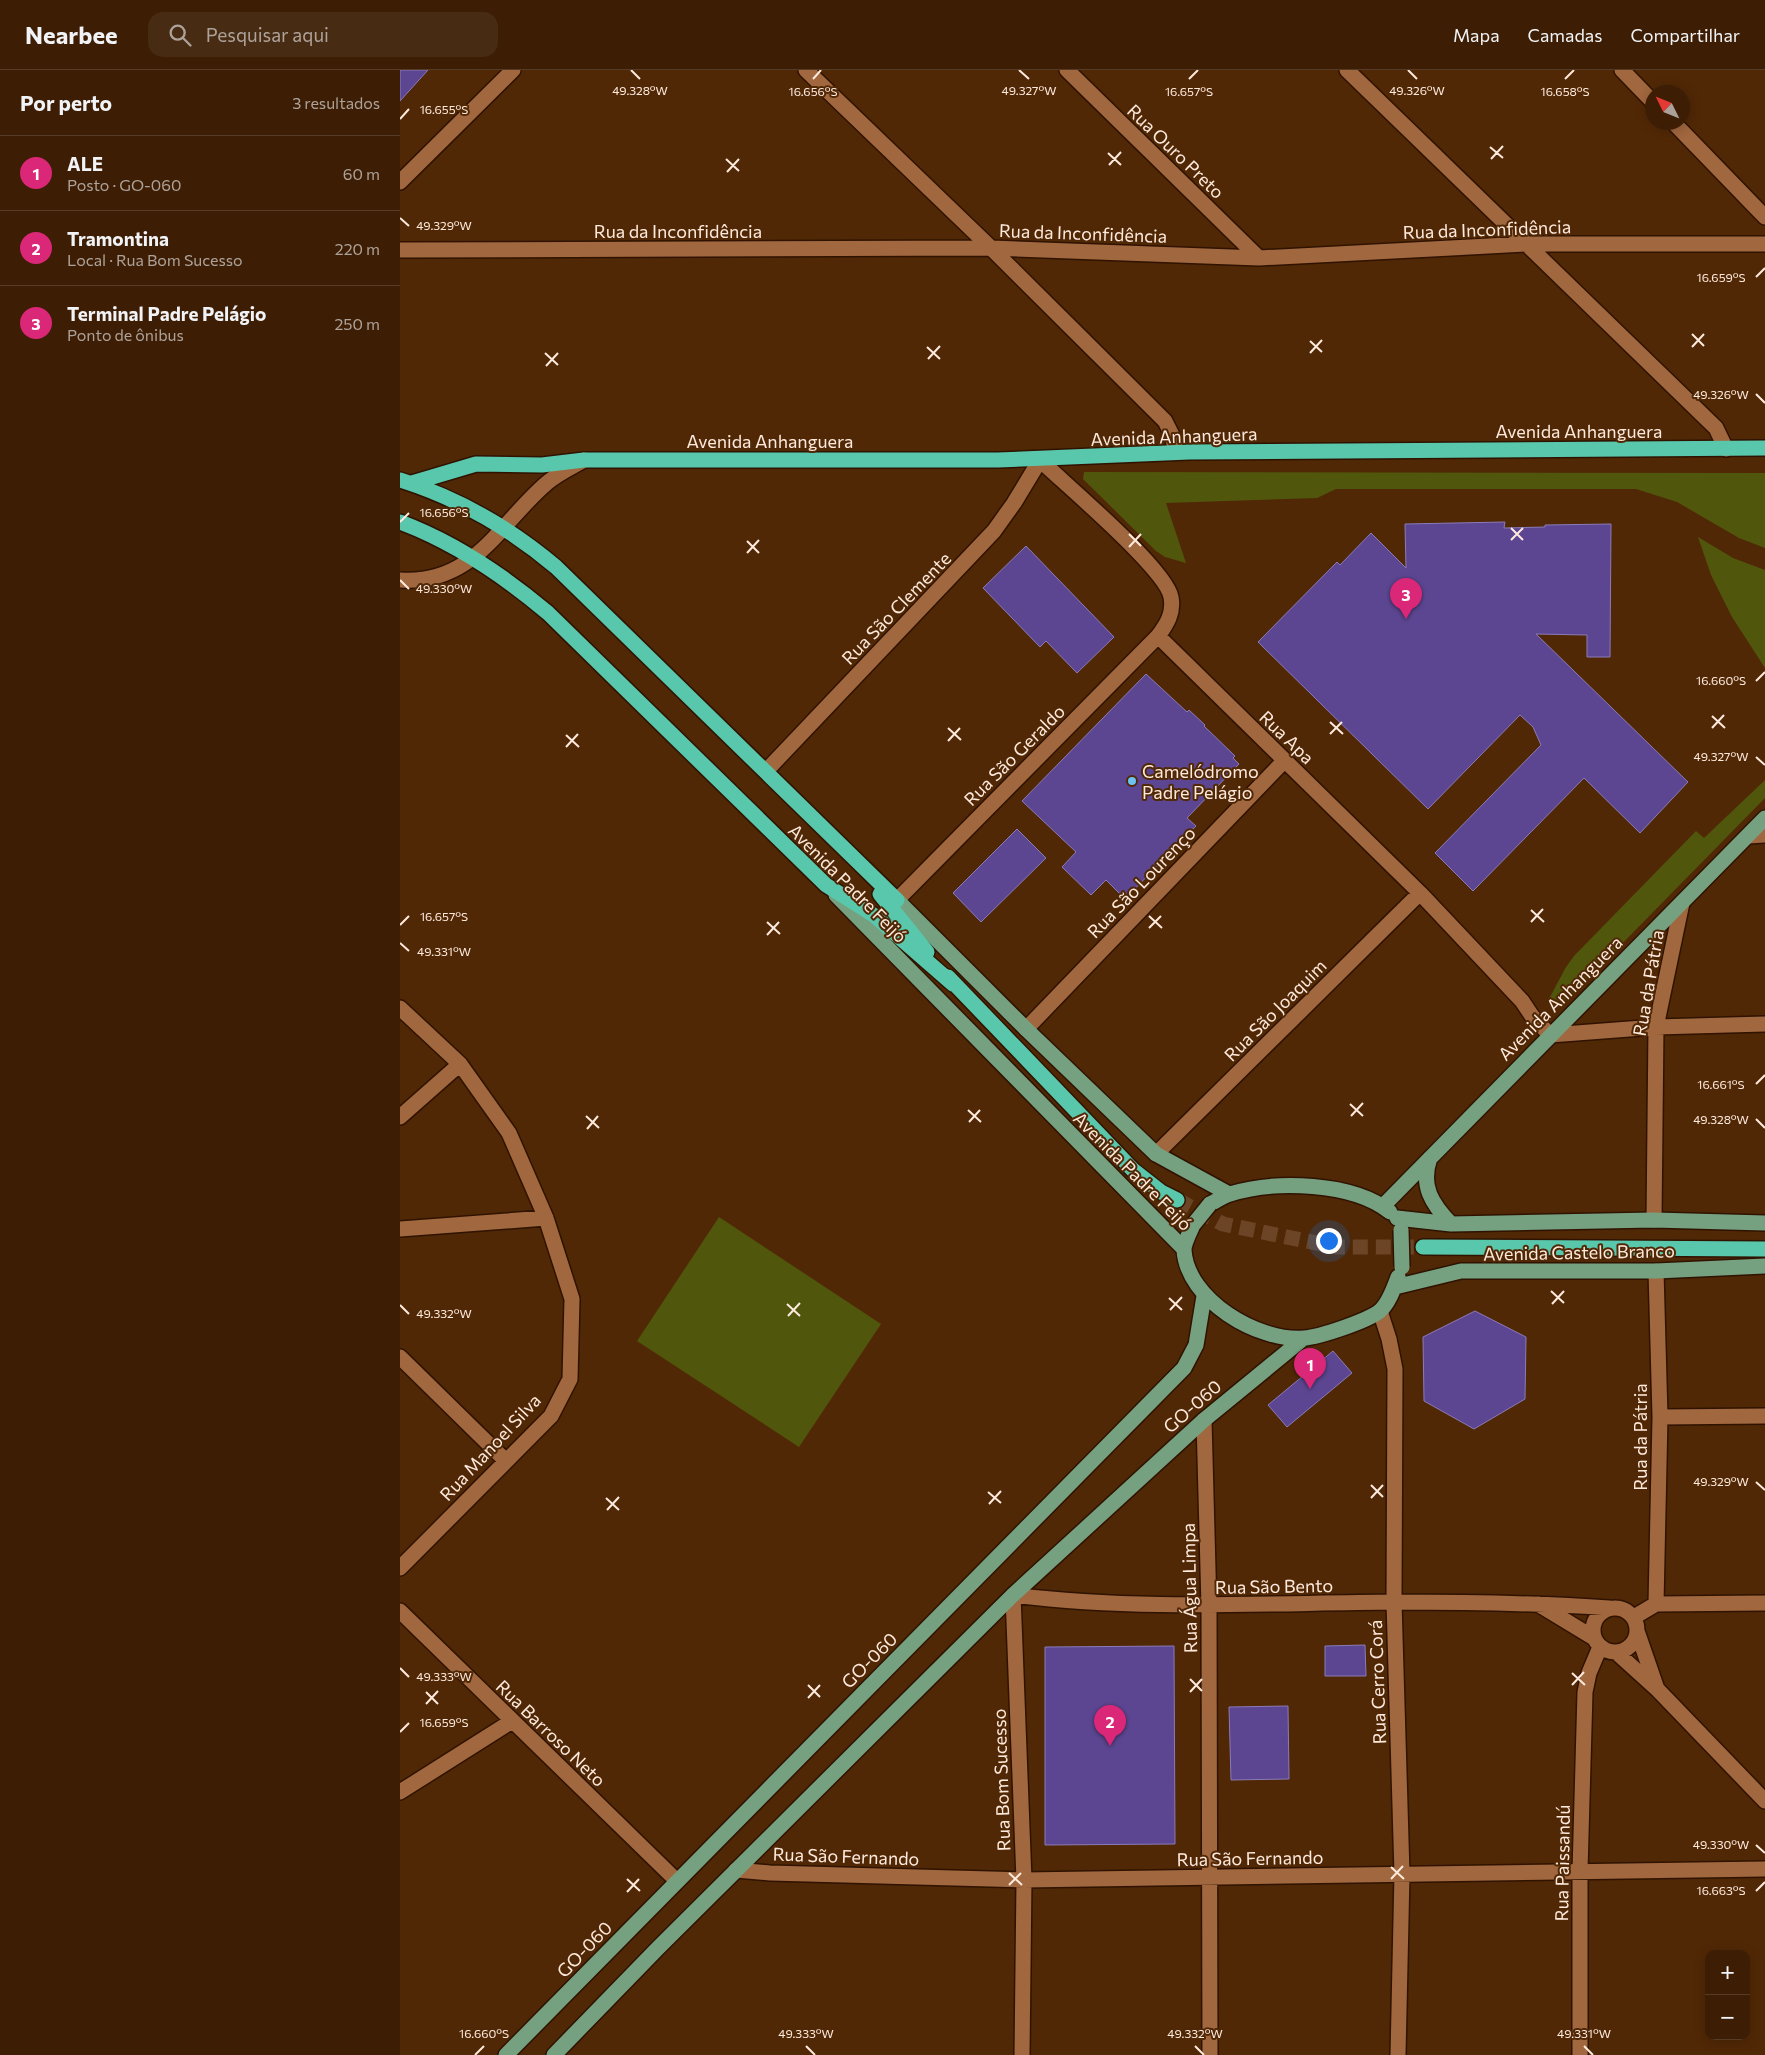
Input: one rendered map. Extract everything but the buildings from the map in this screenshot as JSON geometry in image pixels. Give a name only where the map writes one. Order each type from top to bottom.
[{"type":"highway","name":"Avenida Anhanguera","points":[[406,482],[476,464],[542,465],[584,460],[1040,460],[1176,452],[1765,448]]},
{"type":"highway","name":"Avenida Anhanguera","points":[[406,482],[453,500],[506,528]]},
{"type":"highway","points":[[400,522],[474,556]]},
{"type":"highway","name":"Avenida Padre Feijó","points":[[506,528],[556,567],[897,900]]},
{"type":"highway","name":"Avenida Padre Feijó","points":[[474,556],[508,580],[548,613],[826,885]]},
{"type":"highway","points":[[852,856],[870,882],[953,984]]},
{"type":"highway","points":[[826,885],[875,916],[953,984],[1133,1170],[1161,1192],[1177,1200]]},
{"type":"highway","name":"Avenida Castelo Branco","points":[[1423,1247],[1765,1249]]},
{"type":"main road","name":"Avenida Anhanguera","points":[[1383,1206],[1431,1155],[1765,818]]},
{"type":"main road","name":"Avenida Padre Feijó","points":[[826,885],[1184,1249]]},
{"type":"main road","name":"Avenida Padre Feijó","points":[[897,900],[1026,1029],[1156,1154],[1229,1194]]},
{"type":"main road","points":[[1431,1155],[1426,1169],[1425,1183],[1436,1208],[1451,1224]]},
{"type":"main road","points":[[1304,1338],[1278,1335],[1252,1327],[1229,1316],[1204,1296],[1190,1274],[1184,1249],[1193,1225],[1210,1204],[1229,1194],[1264,1187],[1317,1187],[1338,1189],[1383,1206],[1399,1224],[1402,1267],[1394,1287],[1380,1311]]},
{"type":"main road","name":"Avenida Castelo Branco","points":[[1399,1224],[1654,1220],[1765,1223]]},
{"type":"main road","name":"Avenida Castelo Branco","points":[[1394,1287],[1461,1271],[1656,1271],[1765,1266]]},
{"type":"main road","name":"GO-060","points":[[506,2055],[1184,1368],[1196,1345],[1204,1296]]},
{"type":"main road","name":"GO-060","points":[[554,2055],[736,1870],[1013,1595],[1204,1420],[1304,1338],[1342,1328],[1380,1311]]},
{"type":"street","points":[[400,182],[513,70]]},
{"type":"street","points":[[806,70],[991,248],[1165,421],[1172,435],[1176,452]]},
{"type":"street","name":"Rua Ouro Preto","points":[[1067,70],[1259,258]]},
{"type":"street","points":[[1347,70],[1716,428],[1726,449]]},
{"type":"street","points":[[1622,70],[1645,95]]},
{"type":"street","points":[[1681,130],[1765,217]]},
{"type":"street","name":"Rua da Inconfidência","points":[[400,250],[991,248],[1259,258],[1528,244],[1765,244]]},
{"type":"street","points":[[400,580],[419,580],[456,569],[506,528],[548,482],[584,460]]},
{"type":"street","points":[[1040,460],[1160,576],[1168,587],[1172,606],[1167,625],[1158,636]]},
{"type":"street","name":"Rua São Clemente","points":[[766,771],[994,531],[1014,503],[1040,460]]},
{"type":"street","points":[[400,570],[418,570],[451,560],[474,556]]},
{"type":"street","name":"Rua Apa","points":[[1158,636],[1420,893],[1522,1001],[1532,1016],[1550,1035]]},
{"type":"street","name":"Rua São Geraldo","points":[[897,900],[1158,636]]},
{"type":"street","name":"Rua São Lourenço","points":[[1026,1029],[1284,761]]},
{"type":"street","points":[[1748,836],[1765,836]]},
{"type":"street","name":"Rua São Joaquim","points":[[1156,1154],[1420,893]]},
{"type":"street","name":"Rua da Pátria","points":[[1654,1220],[1656,1027],[1682,903]]},
{"type":"street","name":"Rua Manoel Silva","points":[[400,1008],[460,1064],[509,1133],[546,1218],[572,1299],[570,1379],[551,1416],[400,1568]]},
{"type":"street","points":[[1550,1035],[1656,1027],[1765,1024]]},
{"type":"street","points":[[400,1117],[460,1064]]},
{"type":"street","points":[[400,1229],[546,1218]]},
{"type":"street","name":"Rua da Pátria","points":[[1656,1271],[1660,1417],[1656,1604]]},
{"type":"street","name":"Rua Cerro Corá","points":[[1380,1311],[1390,1339],[1396,1369],[1394,1602],[1402,1874],[1398,2055]]},
{"type":"street","points":[[400,1357],[506,1461]]},
{"type":"street","points":[[1660,1417],[1765,1416]]},
{"type":"street","name":"Rua Água Limpa","points":[[1204,1420],[1209,1607],[1210,2055]]},
{"type":"street","name":"Rua São Bento","points":[[1013,1595],[1048,1599],[1209,1607],[1394,1602],[1537,1604],[1609,1608]]},
{"type":"street","name":"Rua Bom Sucesso","points":[[1013,1595],[1024,1880],[1022,2055]]},
{"type":"street","points":[[1605,1647],[1630,1645],[1634,1642],[1635,1624],[1656,1604],[1765,1603]]},
{"type":"street","points":[[1537,1604],[1605,1647],[1658,1690],[1763,1798]]},
{"type":"street","points":[[1605,1647],[1593,1626],[1598,1614],[1609,1608],[1627,1611],[1635,1624],[1658,1690]]},
{"type":"street","name":"Rua Barroso Neto","points":[[400,1611],[676,1881]]},
{"type":"street","name":"Rua Paissandú","points":[[1580,2055],[1580,1871],[1585,1692],[1589,1673],[1605,1647]]},
{"type":"street","points":[[400,1792],[512,1721]]},
{"type":"street","name":"Rua São Fernando","points":[[736,1870],[770,1873],[1024,1880],[1765,1869]]},
{"type":"green space","points":[[1084,472],[1765,473],[1765,548],[1739,538],[1677,502],[1636,489],[1336,489],[1317,498],[1166,503],[1186,563],[1165,557],[1156,551],[1083,479]]},
{"type":"green space","points":[[1698,537],[1733,558],[1765,570],[1765,668],[1732,617],[1711,575]]},
{"type":"green space","points":[[1765,780],[1765,798],[1562,1005],[1550,997],[1574,956],[1696,831],[1704,838]]},
{"type":"green space","points":[[719,1217],[881,1324],[799,1447],[637,1341]]},
{"type":"tunnel","points":[[1177,1200],[1223,1224],[1336,1247],[1423,1247]]},
{"type":"place","name":"Terminal Padre Pelágio","points":[[1406,619]]},
{"type":"place","name":"Camelódromo Padre Pelágio","points":[[1132,781]]},
{"type":"place","name":"ALE","points":[[1310,1389]]},
{"type":"place","name":"Tramontina","points":[[1110,1746]]}]
